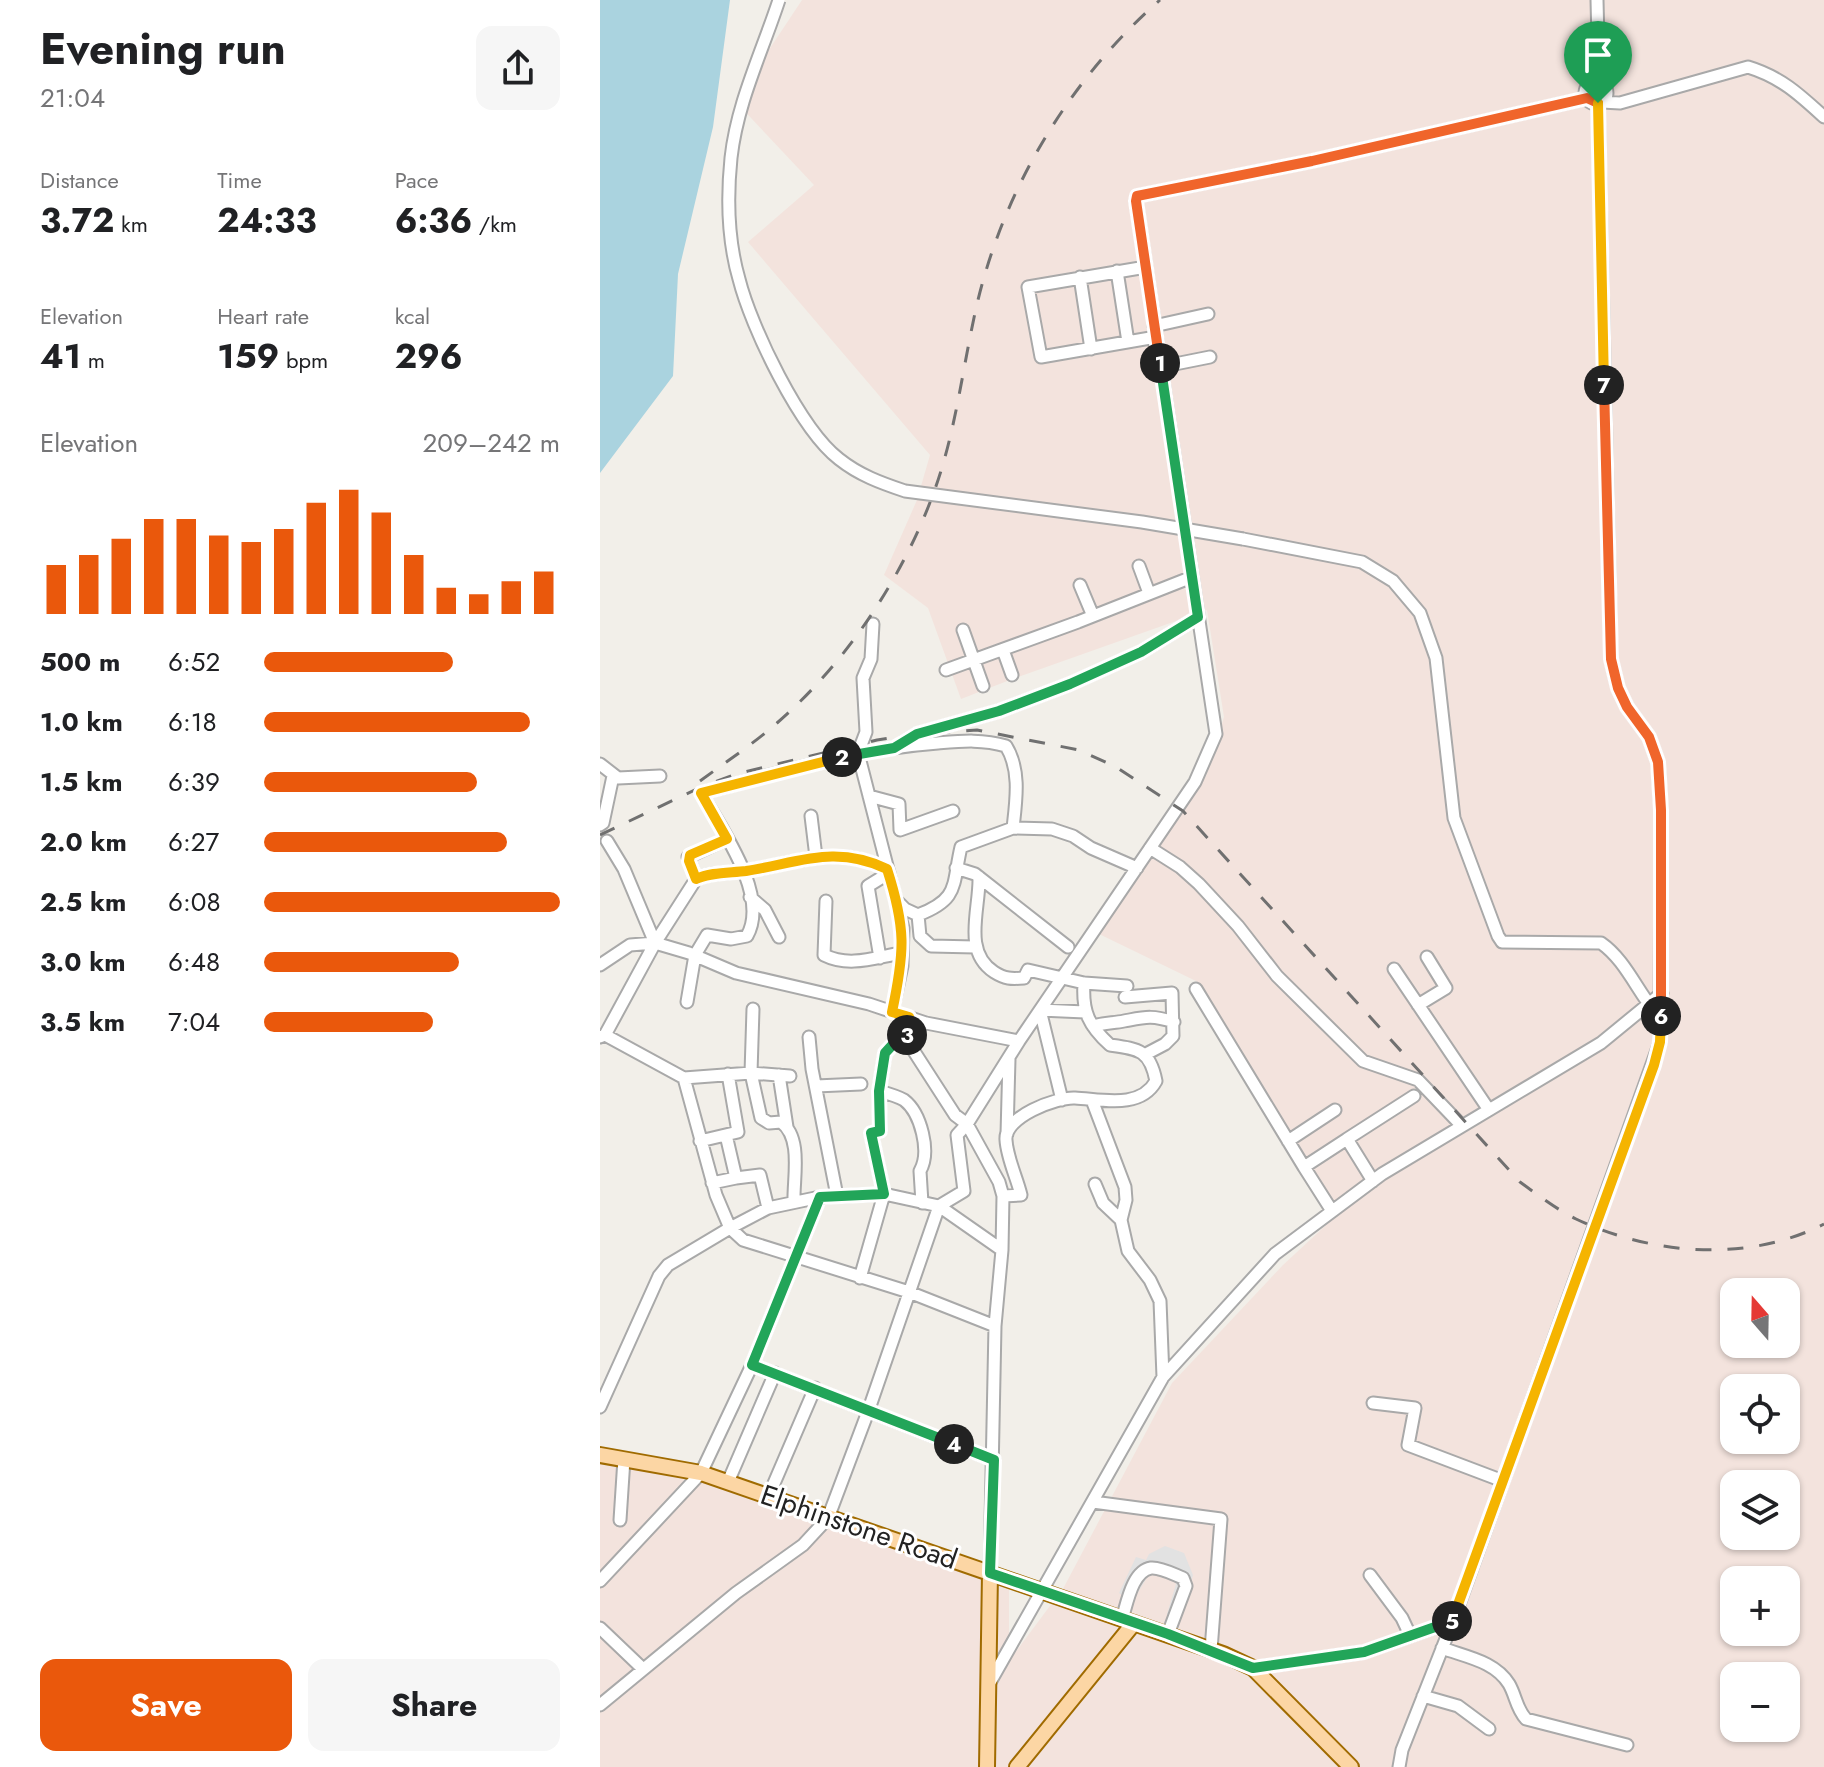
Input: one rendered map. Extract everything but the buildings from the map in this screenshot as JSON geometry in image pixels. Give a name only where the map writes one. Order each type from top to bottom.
[{"type":"main road","name":"Elphinstone Road","points":[[600,1455],[701,1473],[1211,1650],[1253,1668],[1351,1767]]},
{"type":"main road","points":[[987,1767],[990,1573]]},
{"type":"main road","points":[[1017,1767],[1128,1621]]},
{"type":"street","points":[[779,0],[740,114],[731,157],[729,207],[738,279],[753,320],[804,420],[823,445],[873,481],[905,491],[1155,524],[1362,562],[1381,572],[1407,595],[1420,613],[1436,658],[1454,818],[1498,936],[1502,942],[1601,943],[1611,950],[1647,1004],[1661,1019]]},
{"type":"street","points":[[1596,101],[1607,92],[1599,82],[1597,0]]},
{"type":"street","points":[[600,1705],[736,1593],[803,1545],[828,1518],[939,1206],[964,1191],[957,1135],[1195,782],[1216,734],[1137,196],[1596,101],[1620,103],[1748,67],[1768,73],[1789,85],[1824,117]]},
{"type":"street","points":[[1399,1767],[1402,1750],[1453,1621],[1660,1042],[1661,810],[1658,762],[1649,737],[1627,707],[1618,688],[1611,659],[1596,101],[1588,86],[1599,82]]},
{"type":"street","points":[[1146,267],[1028,287],[1041,357],[1128,342],[1208,314]]},
{"type":"street","points":[[1117,271],[1128,342]]},
{"type":"street","points":[[1080,277],[1091,349]]},
{"type":"street","points":[[1160,367],[1210,357]]},
{"type":"street","points":[[1139,566],[1149,593]]},
{"type":"street","points":[[946,670],[1192,577]]},
{"type":"street","points":[[1080,585],[1093,616]]},
{"type":"street","points":[[894,748],[917,734],[999,711],[1070,684],[1141,652],[1198,617]]},
{"type":"street","points":[[873,624],[871,659],[863,678],[866,732],[858,753],[903,928],[892,1012]]},
{"type":"street","points":[[963,630],[983,686]]},
{"type":"street","points":[[1003,650],[1012,675]]},
{"type":"street","points":[[687,1002],[695,955],[707,935],[731,939],[747,936],[753,926],[746,871],[701,793],[858,753],[975,740],[1006,746],[1016,777],[1013,828]]},
{"type":"street","points":[[600,764],[613,776],[625,779],[660,776]]},
{"type":"street","points":[[600,825],[610,798],[613,776]]},
{"type":"street","points":[[869,796],[899,804],[900,830],[953,811]]},
{"type":"street","points":[[811,816],[816,857]]},
{"type":"street","points":[[896,900],[918,915],[935,908],[954,891],[961,847],[1013,828],[1062,832],[1137,868]]},
{"type":"street","points":[[696,879],[688,857],[727,839]]},
{"type":"street","points":[[607,841],[624,869],[655,943]]},
{"type":"street","points":[[1150,848],[1180,867],[1199,884],[1238,926],[1277,976],[1363,1061],[1418,1080],[1462,1126]]},
{"type":"street","points":[[794,1202],[794,1147],[787,1127],[784,1076],[751,1073],[684,1078],[603,1036],[655,943],[696,879],[816,857],[846,855],[864,858],[888,871]]},
{"type":"street","points":[[956,868],[979,877],[1068,947]]},
{"type":"street","points":[[880,958],[868,886],[888,871]]},
{"type":"street","points":[[979,877],[975,947],[983,964],[1008,979],[1024,978],[1028,970],[1126,992],[1172,993],[1173,1036],[1146,1054]]},
{"type":"street","points":[[750,897],[765,910],[779,937]]},
{"type":"street","points":[[826,901],[824,955],[835,961],[902,953]]},
{"type":"street","points":[[918,915],[920,936],[931,946],[975,947]]},
{"type":"street","points":[[600,965],[630,945],[655,943],[695,955],[736,973],[1019,1041]]},
{"type":"street","points":[[1418,1005],[1446,988],[1427,957]]},
{"type":"street","points":[[1394,969],[1489,1110]]},
{"type":"street","points":[[1007,1135],[1015,1121],[1046,1105],[1073,1098],[1121,1101],[1154,1086],[1156,1077],[1146,1054],[1139,1049],[1110,1045],[1093,1026],[1085,1012],[1084,983]]},
{"type":"street","points":[[1196,989],[1332,1211]]},
{"type":"street","points":[[989,1685],[1163,1377],[1275,1254],[1373,1181],[1601,1043],[1662,993]]},
{"type":"street","points":[[753,1009],[751,1073],[761,1118],[769,1123],[781,1122],[787,1127]]},
{"type":"street","points":[[1040,1010],[1085,1012]]},
{"type":"street","points":[[1040,1010],[1062,1100]]},
{"type":"street","points":[[1093,1026],[1139,1016],[1155,1016],[1174,1022]]},
{"type":"street","points":[[909,1017],[906,1039],[955,1115],[967,1124],[999,1182],[1003,1196],[995,1326],[990,1573]]},
{"type":"street","points":[[809,1037],[837,1196]]},
{"type":"street","points":[[860,1278],[884,1194],[871,1133],[880,1131],[879,1091],[885,1053],[896,1041],[906,1039]]},
{"type":"street","points":[[1003,1196],[1021,1195],[1006,1139],[1009,1056]]},
{"type":"street","points":[[700,1141],[738,1132],[728,1074]]},
{"type":"street","points":[[684,1078],[721,1212],[730,1228],[743,1240],[909,1292],[995,1326]]},
{"type":"street","points":[[816,1086],[861,1084]]},
{"type":"street","points":[[879,1091],[904,1100],[918,1116],[924,1146],[920,1171],[922,1203]]},
{"type":"street","points":[[1304,1167],[1414,1096]]},
{"type":"street","points":[[1092,1100],[1125,1187],[1126,1200],[1121,1220],[1128,1251],[1150,1280],[1160,1301],[1163,1377]]},
{"type":"street","points":[[1288,1141],[1335,1110]]},
{"type":"street","points":[[726,1135],[736,1178]]},
{"type":"street","points":[[1347,1139],[1373,1181]]},
{"type":"street","points":[[712,1183],[760,1175],[768,1208]]},
{"type":"street","points":[[1095,1184],[1103,1203],[1121,1220]]},
{"type":"street","points":[[600,1407],[659,1276],[668,1265],[768,1208],[820,1197],[884,1194],[939,1206],[1002,1250]]},
{"type":"street","points":[[600,1581],[701,1473],[752,1365],[820,1197]]},
{"type":"street","points":[[752,1365],[994,1460]]},
{"type":"street","points":[[728,1482],[775,1373]]},
{"type":"street","points":[[769,1495],[815,1388]]},
{"type":"street","points":[[1373,1403],[1415,1408],[1408,1445],[1503,1481]]},
{"type":"street","points":[[620,1520],[624,1459]]},
{"type":"street","points":[[1093,1502],[1221,1519],[1211,1650]]},
{"type":"street","points":[[1128,1621],[1134,1584],[1140,1574],[1151,1568],[1162,1570],[1183,1578],[1186,1586],[1168,1634]]},
{"type":"street","points":[[1370,1575],[1402,1618],[1410,1635]]},
{"type":"street","points":[[1253,1668],[1364,1652],[1453,1621]]},
{"type":"street","points":[[600,1628],[643,1669]]},
{"type":"street","points":[[1442,1648],[1490,1665],[1509,1684],[1519,1711],[1526,1719],[1627,1745]]},
{"type":"street","points":[[1423,1696],[1458,1706],[1489,1729]]},
{"type":"shaded area","points":[[802,0],[1824,0],[1824,1767],[600,1767],[600,1460],[730,1486],[1009,1588],[1009,1661],[1064,1587],[1172,1383],[1283,1265],[1337,1215],[1198,982],[1097,933],[1206,776],[1224,717],[1207,610],[961,699],[928,608],[884,575],[917,500],[930,455],[748,242],[814,185],[735,101]]},
{"type":"shaded area","points":[[1165,1546],[1184,1553],[1193,1575],[1181,1619],[1167,1614],[1176,1584],[1173,1578],[1158,1572],[1148,1576],[1132,1602],[1119,1593],[1136,1557],[1146,1560],[1149,1554]]},
{"type":"water","points":[[600,0],[730,0],[713,127],[678,274],[673,376],[600,473]]},
{"type":"railway","points":[[700,781],[777,723],[803,699],[850,645],[890,585],[922,522],[943,466],[978,300],[990,257],[1024,175],[1046,136],[1098,64],[1160,0]]},
{"type":"railway","points":[[600,835],[701,787],[736,774],[877,740],[977,730],[1079,750],[1116,767],[1183,811],[1520,1182],[1554,1206],[1605,1231],[1668,1247],[1700,1250],[1764,1245],[1824,1224]]},
{"type":"route","points":[[1587,98],[1598,103],[1611,659],[1618,688],[1627,707],[1649,737],[1658,762],[1663,942],[1660,1042],[1453,1621],[1364,1652],[1253,1668],[1168,1634],[990,1573],[994,1460],[752,1365],[820,1197],[884,1194],[871,1133],[880,1131],[879,1091],[885,1053],[896,1041],[906,1039],[909,1017],[892,1012],[902,966],[903,928],[887,869],[864,858],[846,855],[816,857],[696,879],[688,857],[727,839],[701,793],[858,753],[894,748],[917,734],[999,711],[1141,652],[1198,617],[1137,196],[1312,161],[1587,98]]}]
